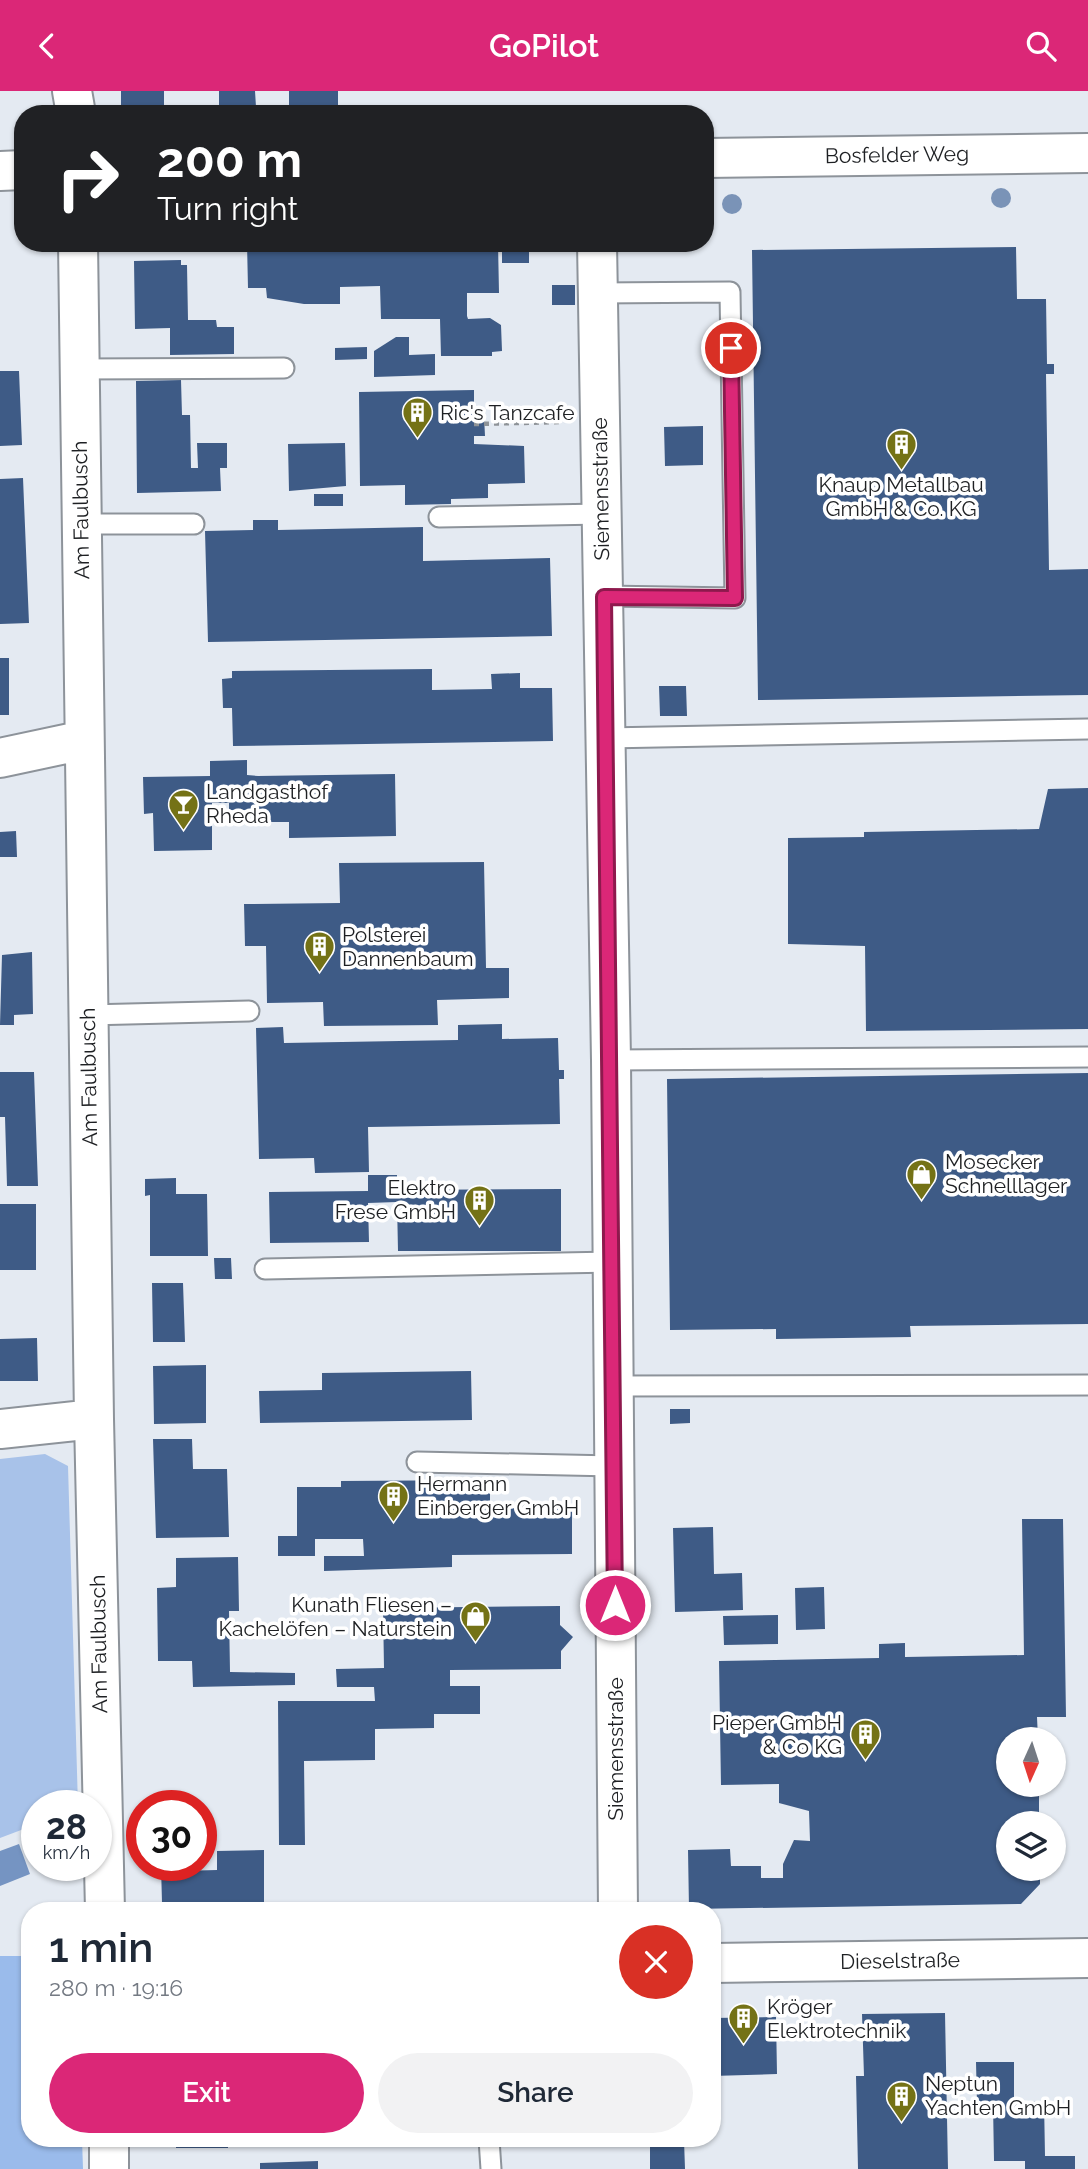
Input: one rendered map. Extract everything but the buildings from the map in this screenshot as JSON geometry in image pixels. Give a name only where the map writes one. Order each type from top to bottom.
[{"type":"street","name":"Bosfelder Weg","points":[[714,158],[1088,153]]},
{"type":"street","name":"Am Faulbusch","points":[[78,252],[94,1419],[105,1902]]},
{"type":"street","name":"Siemensstraße","points":[[597,252],[611,1060],[618,1902]]},
{"type":"street","points":[[0,758],[84,740]]},
{"type":"street","points":[[0,1429],[94,1419]]},
{"type":"street","name":"Dieselstraße","points":[[721,1963],[1088,1958]]},
{"type":"street","points":[[109,2147],[109,2169]]},
{"type":"lane","points":[[598,293],[730,292],[735,598],[604,597]]},
{"type":"lane","points":[[79,369],[284,368]]},
{"type":"lane","points":[[439,517],[601,514]]},
{"type":"lane","points":[[81,524],[194,524]]},
{"type":"lane","points":[[606,738],[1088,729]]},
{"type":"lane","points":[[88,1015],[249,1011]]},
{"type":"lane","points":[[611,1060],[1088,1057]]},
{"type":"lane","points":[[265,1269],[613,1262]]},
{"type":"lane","points":[[614,1386],[1088,1385]]},
{"type":"lane","points":[[417,1462],[614,1466]]},
{"type":"lane","points":[[490,2147],[491,2169]]},
{"type":"path","points":[[474,424],[600,421]]},
{"type":"shaded area","points":[[45,1454],[68,1466],[78,1790],[21,1790],[21,1830],[0,1838],[0,1459]]},
{"type":"shaded area","points":[[19,1844],[21,1849],[21,1878],[0,1886],[0,1851]]},
{"type":"shaded area","points":[[0,1956],[21,1956],[21,2147],[82,2147],[83,2169],[0,2169]]},
{"type":"place","name":"Ric's Tanzcafe","points":[[417,440]]},
{"type":"place","name":"Knaup Metallbau GmbH & Co. KG","points":[[901,472]]},
{"type":"place","name":"Landgasthof Rheda","points":[[183,831]]},
{"type":"place","name":"Polsterei Dannenbaum","points":[[319,974]]},
{"type":"place","name":"Mosecker Schnelllager","points":[[922,1201]]},
{"type":"place","name":"Elektro Frese GmbH","points":[[479,1227]]},
{"type":"place","name":"Hermann Einberger GmbH","points":[[394,1523]]},
{"type":"place","name":"Kunath Fliesen – Kachelöfen – Naturstein","points":[[475,1644]]},
{"type":"place","name":"Pieper GmbH & Co KG","points":[[865,1762]]},
{"type":"place","name":"Kröger Elektrotechnik","points":[[744,2046]]},
{"type":"place","name":"Neptun Yachten GmbH","points":[[902,2123]]},
{"type":"route","points":[[615,1605],[604,597],[735,598],[731,348]]}]
